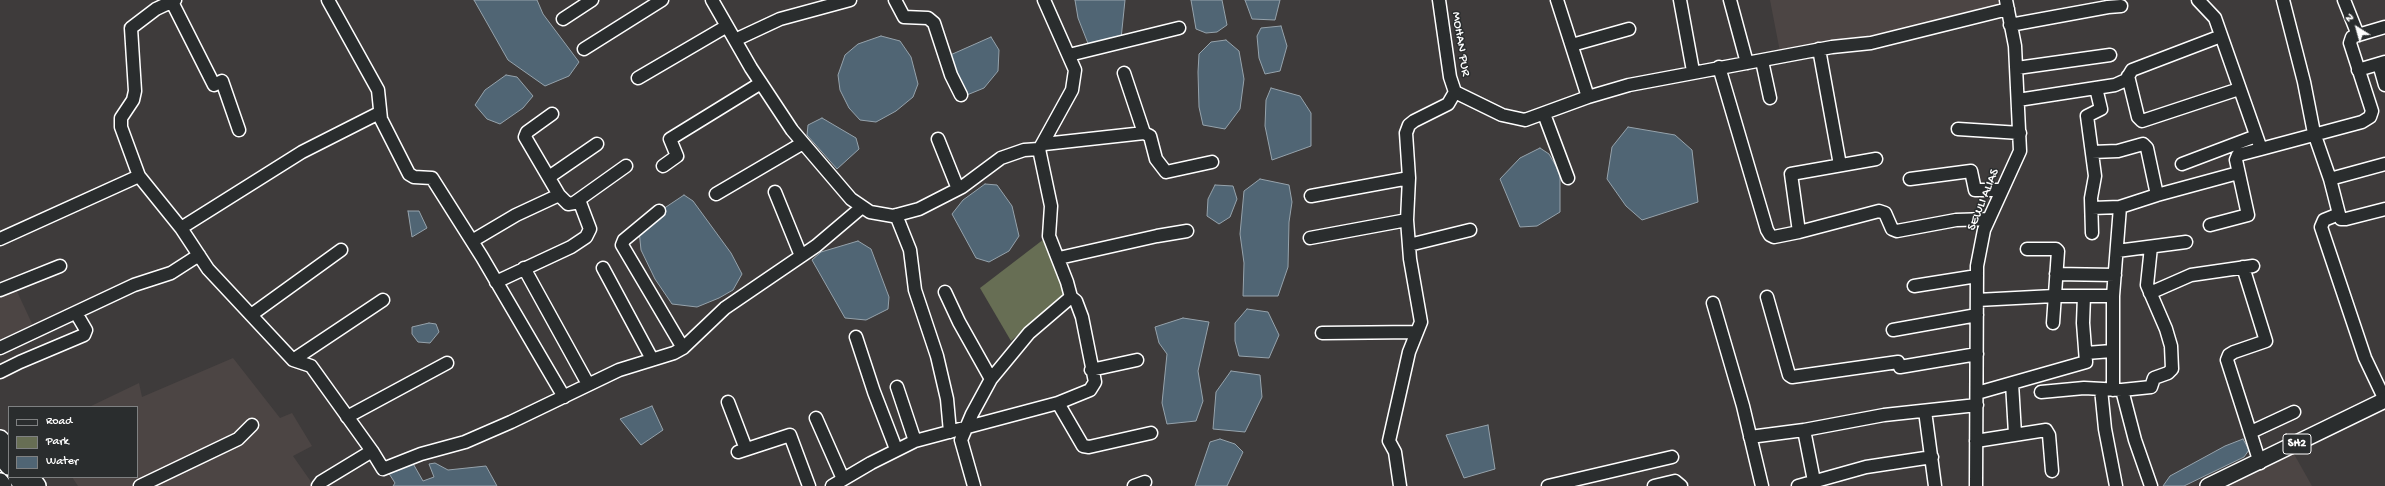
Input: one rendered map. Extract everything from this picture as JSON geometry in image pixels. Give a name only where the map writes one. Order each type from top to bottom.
[{"type":"highway","points":[[0,439],[8,449]]},
{"type":"highway","points":[[0,455],[8,465]]},
{"type":"highway","points":[[31,478],[37,486]]},
{"type":"highway","points":[[0,482],[3,486]]},
{"type":"main road","name":"SH2","points":[[2208,486],[2385,400]]},
{"type":"street","points":[[328,0],[378,90],[380,113],[409,174],[414,177],[432,178],[472,241],[564,397]]},
{"type":"street","points":[[563,19],[592,0]]},
{"type":"street","points":[[584,49],[662,0]]},
{"type":"street","points":[[712,0],[761,83],[803,143],[851,199],[870,212],[896,216],[919,209],[958,189],[1001,158],[1041,146],[1144,133],[1150,136],[1156,159],[1166,172],[1212,162]]},
{"type":"street","points":[[735,40],[780,19],[850,0]]},
{"type":"street","points":[[895,0],[904,17],[928,18],[934,22],[951,75],[961,95]]},
{"type":"street","points":[[832,486],[896,449],[915,441],[966,429],[1058,403],[1094,387],[1095,382],[1091,370],[1082,317],[1076,300],[1071,297],[1049,236],[1051,206],[1041,146],[1055,118],[1072,90],[1075,70],[1044,0]]},
{"type":"street","name":"MOHAN PUR","points":[[1439,0],[1450,77],[1455,92]]},
{"type":"street","points":[[1557,0],[1588,97]]},
{"type":"street","points":[[1680,0],[1693,72]]},
{"type":"street","points":[[1730,0],[1747,63]]},
{"type":"street","points":[[2198,0],[2215,18],[2261,149]]},
{"type":"street","points":[[2283,0],[2304,82],[2314,133],[2330,179],[2341,219],[2385,209]]},
{"type":"street","points":[[2344,0],[2358,35]]},
{"type":"street","points":[[239,130],[222,81],[214,85],[174,1],[136,22],[130,32],[135,91],[133,100],[121,118],[121,127],[139,176],[181,228],[199,255],[251,315],[293,360],[311,366],[383,468],[421,454],[465,442],[511,422],[619,370],[683,348],[725,308],[801,256],[862,207]]},
{"type":"street","points":[[1400,486],[1395,452],[1389,441],[1409,352],[1421,322],[1409,245],[1407,220],[1409,178],[1406,138],[1409,125],[1414,120],[1448,104],[1455,92],[1502,115],[1525,120],[1588,97],[1719,67],[1762,61],[1819,49],[1871,43],[2007,5]]},
{"type":"street","name":"SEWLI ALIAS","points":[[1976,486],[1977,276],[1984,230],[2020,151],[2016,46],[2010,25],[2007,5]]},
{"type":"street","points":[[2010,25],[2108,7],[2121,6]]},
{"type":"street","points":[[638,78],[727,26]]},
{"type":"street","points":[[2210,225],[2248,215],[2238,172],[2236,156],[2314,133],[2362,122],[2370,117],[2372,111],[2350,43],[2352,37],[2385,27]]},
{"type":"street","points":[[1069,55],[1179,28]]},
{"type":"street","points":[[1572,45],[1629,29]]},
{"type":"street","points":[[2018,100],[2120,83],[2126,80],[2132,70],[2221,36]]},
{"type":"street","points":[[1819,49],[1840,165]]},
{"type":"street","points":[[2017,68],[2110,55]]},
{"type":"street","points":[[1762,61],[1770,98]]},
{"type":"street","points":[[2358,70],[2382,63],[2385,85]]},
{"type":"street","points":[[1719,67],[1767,230],[1774,237],[1879,211],[1885,212],[1892,229],[1897,231],[1956,220],[1989,219]]},
{"type":"street","points":[[1124,73],[1144,133]]},
{"type":"street","points":[[2128,76],[2138,117],[2142,121],[2239,89]]},
{"type":"street","points":[[663,166],[677,156],[670,139],[761,83]]},
{"type":"street","points":[[2092,232],[2092,208],[2095,176],[2088,116],[2101,109],[2096,88]]},
{"type":"street","points":[[181,228],[302,152],[380,113]]},
{"type":"street","points":[[552,114],[524,134],[559,195],[570,205],[626,166]]},
{"type":"street","points":[[1544,114],[1568,178]]},
{"type":"street","points":[[1958,129],[2020,133]]},
{"type":"street","points":[[2182,164],[2256,136]]},
{"type":"street","points":[[938,139],[958,189]]},
{"type":"street","points":[[716,194],[803,143]]},
{"type":"street","points":[[549,177],[597,144]]},
{"type":"street","points":[[2092,152],[2118,152],[2143,144],[2147,148],[2157,195]]},
{"type":"street","points":[[1798,232],[1789,176],[1876,159]]},
{"type":"street","points":[[2330,179],[2385,164]]},
{"type":"street","points":[[1910,179],[1971,171],[1975,190],[2002,190]]},
{"type":"street","points":[[2092,208],[2120,207],[2238,172]]},
{"type":"street","points":[[0,239],[139,176]]},
{"type":"street","points":[[1311,196],[1409,178]]},
{"type":"street","points":[[775,192],[801,256]]},
{"type":"street","points":[[472,241],[516,215],[559,195]]},
{"type":"street","points":[[496,282],[571,248],[586,237],[590,228],[579,200]]},
{"type":"street","points":[[2116,486],[2105,429],[2112,390],[2113,296],[2120,207]]},
{"type":"street","points":[[659,210],[624,240],[622,245],[683,348]]},
{"type":"street","points":[[2339,214],[2324,220],[2321,227],[2365,358],[2385,400]]},
{"type":"street","points":[[896,216],[910,250],[915,290],[937,356],[947,399],[950,432]]},
{"type":"street","points":[[1310,238],[1407,220]]},
{"type":"street","points":[[1409,245],[1470,230]]},
{"type":"street","points":[[1058,258],[1186,231]]},
{"type":"street","points":[[2117,252],[2186,242]]},
{"type":"street","points":[[2041,392],[2084,388],[2112,390],[2151,387],[2154,378],[2168,374],[2172,370],[2170,346],[2166,329],[2150,293],[2147,280],[2151,247]]},
{"type":"street","points":[[2027,249],[2057,250],[2053,323]]},
{"type":"street","points":[[251,315],[341,250]]},
{"type":"street","points":[[0,348],[134,285],[171,273],[199,255]]},
{"type":"street","points":[[0,290],[60,266]]},
{"type":"street","points":[[2150,293],[2191,275],[2248,267],[2266,342],[2234,352],[2229,355],[2227,360],[2260,462]]},
{"type":"street","points":[[524,268],[588,384]]},
{"type":"street","points":[[603,268],[652,359]]},
{"type":"street","points":[[2056,274],[2115,275]]},
{"type":"street","points":[[1914,286],[1977,276]]},
{"type":"street","points":[[945,292],[959,322],[991,379]]},
{"type":"street","points":[[1977,300],[2054,296],[2113,296]]},
{"type":"street","points":[[1977,393],[2083,365],[2087,360],[2083,323],[2084,296]]},
{"type":"street","points":[[974,486],[961,440],[991,379],[1029,333],[1071,297]]},
{"type":"street","points":[[1767,297],[1789,375],[1792,377],[1898,362],[1900,367],[1977,354]]},
{"type":"street","points":[[293,360],[383,300]]},
{"type":"street","points":[[1712,303],[1750,437],[1762,486]]},
{"type":"street","points":[[0,372],[84,335],[86,330],[76,313]]},
{"type":"street","points":[[1893,330],[1977,315]]},
{"type":"street","points":[[1322,333],[1417,332]]},
{"type":"street","points":[[856,337],[896,449]]},
{"type":"street","points":[[2086,353],[2112,351]]},
{"type":"street","points":[[1091,370],[1137,360]]},
{"type":"street","points":[[347,417],[447,363]]},
{"type":"street","points":[[2012,383],[2015,434]]},
{"type":"street","points":[[897,388],[915,441]]},
{"type":"street","points":[[2112,390],[2135,440],[2151,486]]},
{"type":"street","points":[[728,402],[742,451],[790,434],[808,486]]},
{"type":"street","points":[[1058,403],[1084,446],[1089,447],[1151,433]]},
{"type":"street","points":[[1750,437],[1804,430],[1884,415],[1977,406]]},
{"type":"street","points":[[1925,411],[1935,486]]},
{"type":"street","points":[[2251,432],[2294,412]]},
{"type":"street","points":[[816,418],[843,479]]},
{"type":"street","points":[[140,486],[238,438],[252,425]]},
{"type":"street","points":[[1804,430],[1815,484]]},
{"type":"street","points":[[1976,441],[2046,430],[2049,435],[2052,471]]},
{"type":"street","points":[[318,486],[321,482],[372,451]]},
{"type":"street","points":[[1548,486],[1572,483],[1672,456]]},
{"type":"street","points":[[1798,486],[1815,484],[1866,467],[1932,456]]},
{"type":"street","points":[[1654,486],[1674,481],[1681,486]]},
{"type":"street","points":[[1134,486],[1145,482]]},
{"type":"shaded area","points":[[1770,0],[2001,0],[2002,6],[1861,38],[1780,52]]},
{"type":"shaded area","points":[[14,285],[35,330],[0,351],[0,290]]},
{"type":"shaded area","points":[[233,358],[280,418],[292,413],[312,446],[293,456],[314,486],[78,486],[73,478],[138,478],[138,406],[91,406],[139,383],[142,397]]},
{"type":"shaded area","points":[[2294,454],[2312,486],[2226,486]]},
{"type":"green space","points":[[1044,239],[1065,293],[1011,341],[980,288]]},
{"type":"water","points":[[474,0],[537,0],[543,14],[579,62],[569,76],[545,86],[508,60]]},
{"type":"water","points":[[1075,0],[1125,0],[1121,39],[1089,46],[1078,18]]},
{"type":"water","points":[[1191,0],[1222,0],[1227,25],[1217,32],[1206,33],[1196,29]]},
{"type":"water","points":[[1245,0],[1280,0],[1275,20],[1252,19]]},
{"type":"water","points":[[1281,26],[1287,46],[1280,71],[1265,74],[1259,58],[1257,36],[1261,28]]},
{"type":"water","points":[[881,36],[900,41],[911,57],[918,84],[913,97],[896,111],[876,122],[860,120],[849,108],[840,90],[838,75],[845,55],[858,44]]},
{"type":"water","points":[[991,37],[999,50],[998,71],[984,88],[962,97],[948,56]]},
{"type":"water","points":[[1226,40],[1239,51],[1244,79],[1240,109],[1225,129],[1203,125],[1199,107],[1198,72],[1199,54],[1211,42]]},
{"type":"water","points":[[506,75],[517,77],[533,96],[523,108],[500,124],[487,119],[475,105],[485,90]]},
{"type":"water","points":[[1271,88],[1300,96],[1311,113],[1311,146],[1272,160],[1265,126],[1266,100]]},
{"type":"water","points":[[822,118],[856,138],[859,149],[837,169],[807,135],[808,125]]},
{"type":"water","points":[[1628,127],[1675,135],[1692,150],[1698,202],[1642,220],[1626,206],[1607,179],[1612,147]]},
{"type":"water","points":[[1540,148],[1549,154],[1560,173],[1560,212],[1537,226],[1520,227],[1500,179],[1520,158]]},
{"type":"water","points":[[1260,179],[1289,185],[1292,202],[1289,222],[1288,267],[1278,296],[1243,296],[1244,263],[1240,234],[1244,191]]},
{"type":"water","points":[[985,184],[997,185],[1012,206],[1019,236],[1009,251],[989,262],[976,258],[952,214],[963,200]]},
{"type":"water","points":[[1215,185],[1233,186],[1237,199],[1230,217],[1219,224],[1207,216],[1208,199]]},
{"type":"water","points":[[684,195],[693,201],[731,253],[742,274],[733,290],[719,298],[697,307],[672,304],[655,279],[641,250],[639,230],[660,211]]},
{"type":"water","points":[[408,211],[419,211],[427,228],[412,237]]},
{"type":"water","points":[[858,241],[871,249],[889,297],[888,309],[866,320],[845,318],[812,260],[821,252]]},
{"type":"water","points":[[1247,309],[1268,312],[1279,335],[1269,358],[1239,356],[1235,341],[1235,323]]},
{"type":"water","points":[[1183,318],[1209,322],[1198,371],[1203,401],[1196,421],[1167,424],[1162,403],[1167,354],[1159,343],[1155,327]]},
{"type":"water","points":[[429,323],[436,324],[439,332],[430,343],[418,342],[412,334],[412,327]]},
{"type":"water","points":[[1231,371],[1260,375],[1262,397],[1245,432],[1213,429],[1216,392]]},
{"type":"water","points":[[652,406],[663,430],[641,445],[620,419]]},
{"type":"water","points":[[1488,425],[1495,469],[1464,478],[1446,435]]},
{"type":"water","points":[[1220,439],[1235,444],[1243,452],[1227,486],[1195,486],[1210,442]]},
{"type":"water","points":[[2243,439],[2249,450],[2244,457],[2184,486],[2163,486],[2170,476],[2225,446]]},
{"type":"water","points":[[411,460],[423,481],[434,477],[429,464],[435,463],[448,470],[486,466],[497,486],[393,486],[395,483],[388,472]]}]
